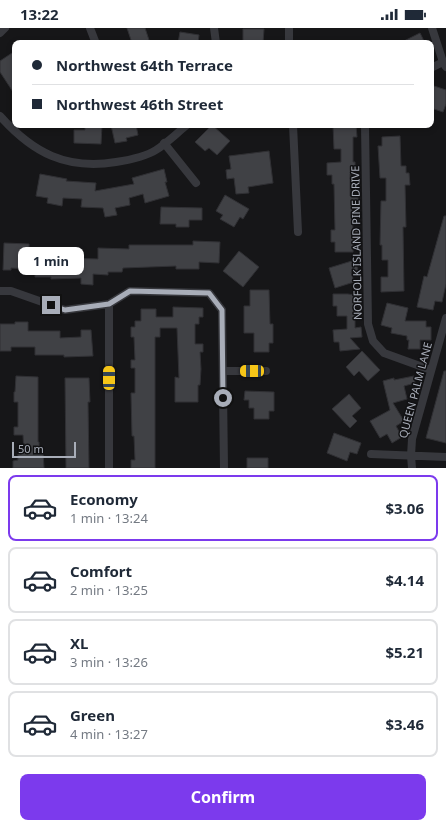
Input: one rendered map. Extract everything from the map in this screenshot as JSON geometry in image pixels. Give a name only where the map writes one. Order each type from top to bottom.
[{"type":"street","points":[[0,33],[5,28]]},
{"type":"street","points":[[90,28],[95,40]]},
{"type":"street","points":[[214,28],[216,40]]},
{"type":"street","points":[[289,28],[289,40]]},
{"type":"street","points":[[432,28],[444,64],[434,67]]},
{"type":"street","points":[[0,116],[27,143],[53,158],[85,165],[130,160],[156,150],[184,128]]},
{"type":"street","points":[[293,128],[298,232]]},
{"type":"street","name":"NORFOLK ISLAND PINE DRIVE","points":[[365,128],[368,324],[373,341],[384,353],[431,370]]},
{"type":"street","points":[[164,143],[196,182]]},
{"type":"street","points":[[0,291],[11,291],[65,310],[109,304],[130,291],[209,293],[222,310],[224,468]]},
{"type":"street","points":[[109,304],[109,468]]},
{"type":"street","name":"QUEEN PALM LANE","points":[[412,468],[412,438],[446,318]]},
{"type":"street","points":[[223,371],[266,371]]},
{"type":"street","points":[[371,454],[446,457]]},
{"type":"building","points":[[127,28],[145,28],[149,40],[131,40]]},
{"type":"building","points":[[243,29],[264,29],[263,40],[243,40]]},
{"type":"building","points":[[180,32],[199,35],[198,40],[179,40]]},
{"type":"building","points":[[420,33],[424,40],[406,40]]},
{"type":"building","points":[[12,53],[12,90],[0,72],[0,61]]},
{"type":"building","points":[[434,86],[446,90],[446,104],[443,112],[434,109]]},
{"type":"building","points":[[85,128],[102,128],[101,144],[74,143],[74,130],[85,130]]},
{"type":"building","points":[[112,128],[137,128],[138,135],[126,138],[127,141],[115,143]]},
{"type":"building","points":[[209,128],[215,128],[230,141],[217,155],[209,148],[205,151],[195,142]]},
{"type":"building","points":[[333,128],[356,128],[357,137],[353,137],[353,162],[355,162],[355,174],[350,174],[350,196],[358,196],[358,208],[352,208],[353,230],[359,230],[359,242],[353,242],[353,252],[335,252],[335,242],[331,242],[331,230],[335,230],[334,184],[332,184],[332,175],[327,175],[327,163],[341,162],[341,149],[334,149]]},
{"type":"building","points":[[400,136],[401,166],[406,166],[406,173],[409,173],[410,185],[405,185],[406,227],[403,227],[404,291],[381,292],[381,277],[388,277],[388,260],[382,260],[382,245],[380,245],[381,201],[386,201],[386,178],[380,178],[378,146],[382,146],[382,137]]},
{"type":"building","points":[[269,151],[273,183],[248,187],[249,193],[236,194],[234,178],[227,179],[226,170],[231,169],[229,156]]},
{"type":"building","points":[[164,169],[167,182],[165,182],[169,196],[145,203],[143,194],[129,198],[130,205],[115,208],[117,215],[105,217],[103,208],[81,207],[82,199],[63,198],[62,206],[47,203],[48,198],[36,196],[40,174],[67,179],[66,181],[96,183],[95,191],[134,184],[132,178]]},
{"type":"building","points":[[225,195],[249,209],[243,219],[240,217],[234,227],[220,219],[223,215],[216,211]]},
{"type":"building","points":[[161,207],[202,208],[202,220],[189,220],[189,227],[176,227],[176,224],[160,224]]},
{"type":"building","points":[[444,216],[446,216],[446,284],[442,302],[435,301],[433,310],[417,307],[424,276],[427,277]]},
{"type":"building","points":[[193,241],[220,242],[219,263],[199,262],[199,269],[176,269],[176,266],[123,268],[122,272],[108,272],[108,275],[93,274],[93,285],[81,284],[81,278],[51,279],[51,277],[35,277],[35,269],[11,268],[11,270],[3,270],[4,243],[29,244],[29,254],[60,254],[60,258],[98,259],[98,248],[129,249],[129,245],[193,245]]},
{"type":"building","points":[[239,251],[259,267],[243,287],[223,271]]},
{"type":"building","points":[[355,260],[358,270],[351,272],[354,282],[335,288],[329,268]]},
{"type":"building","points":[[250,290],[269,290],[270,324],[273,324],[273,343],[269,343],[269,352],[254,352],[254,333],[244,333],[244,306],[250,306]]},
{"type":"building","points":[[333,294],[360,296],[360,306],[355,306],[355,328],[361,327],[362,337],[350,338],[360,349],[340,351],[339,342],[334,342],[333,330],[347,329],[347,316],[337,316],[337,306],[333,306]]},
{"type":"building","points":[[387,303],[408,308],[405,321],[426,321],[426,327],[431,327],[431,340],[420,340],[420,349],[408,349],[409,340],[407,340],[407,336],[391,333],[392,328],[381,325]]},
{"type":"building","points":[[173,307],[203,308],[203,317],[199,317],[199,324],[195,324],[195,344],[203,344],[203,352],[200,352],[201,369],[200,385],[198,385],[198,402],[175,402],[175,377],[179,378],[177,328],[160,328],[160,337],[155,337],[155,468],[131,468],[131,460],[135,460],[134,436],[132,436],[131,393],[135,393],[135,368],[131,368],[131,360],[135,360],[134,337],[131,337],[131,327],[135,327],[135,321],[141,321],[141,309],[156,309],[156,317],[173,317]]},
{"type":"building","points":[[15,322],[28,322],[28,331],[60,331],[60,338],[81,337],[81,330],[91,330],[93,356],[64,357],[64,355],[35,355],[35,347],[11,347],[11,351],[0,351],[0,324],[15,324]]},
{"type":"building","points":[[362,351],[380,370],[368,381],[359,371],[354,376],[346,367]]},
{"type":"building","points":[[444,371],[446,371],[446,443],[426,438]]},
{"type":"building","points":[[16,376],[38,377],[38,442],[39,451],[43,451],[44,468],[13,468],[13,461],[18,460],[18,454],[24,453],[23,435],[14,435],[14,427],[18,427],[18,402],[14,402]]},
{"type":"building","points":[[414,376],[415,383],[404,386],[407,399],[393,403],[404,421],[396,426],[402,437],[392,443],[387,434],[380,438],[370,421],[390,410],[383,381],[394,378],[394,380]]},
{"type":"building","points":[[65,378],[89,378],[89,468],[66,468]]},
{"type":"building","points":[[245,391],[274,392],[274,411],[269,411],[269,419],[254,419],[254,408],[249,408],[249,400],[244,400]]},
{"type":"building","points":[[349,394],[361,408],[352,416],[357,421],[350,428],[332,409]]},
{"type":"building","points":[[334,433],[361,443],[357,454],[350,452],[347,461],[327,453]]},
{"type":"building","points":[[247,458],[268,458],[268,468],[247,468]]},
{"type":"route","points":[[51,305],[65,310],[109,304],[130,291],[209,293],[222,310],[223,398]]}]
